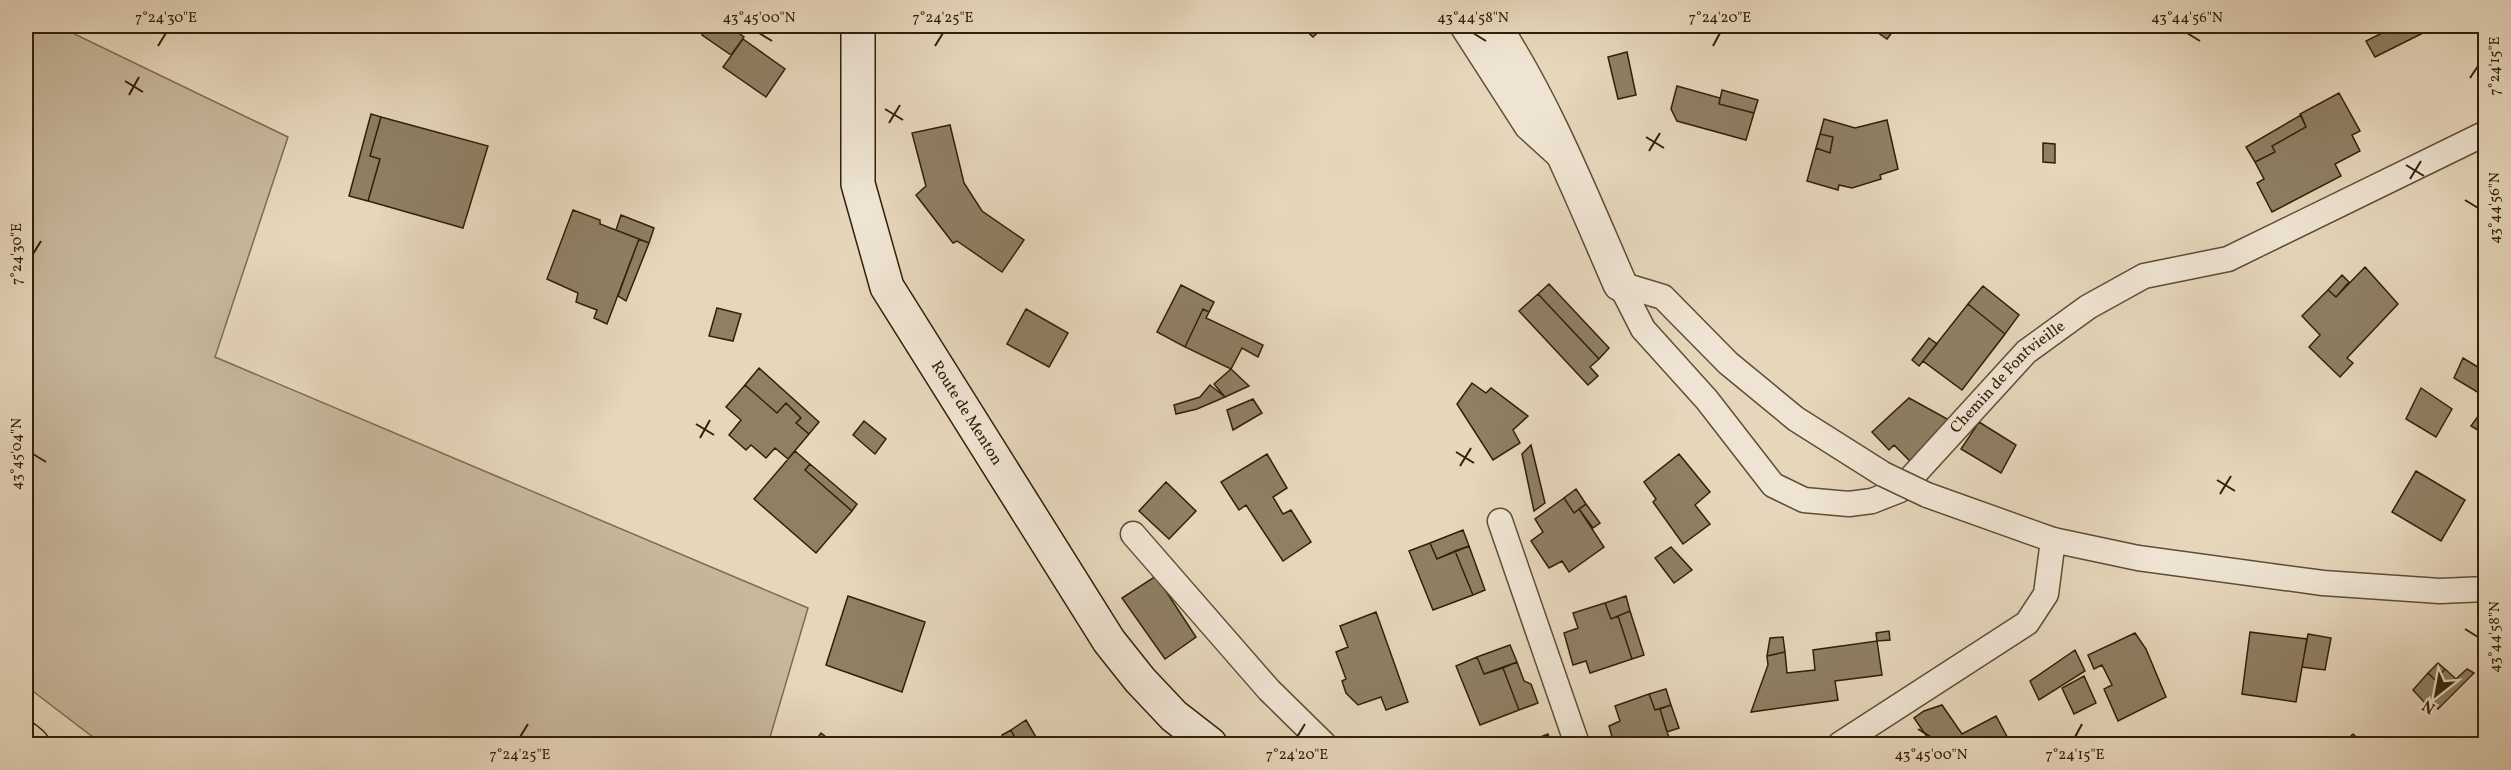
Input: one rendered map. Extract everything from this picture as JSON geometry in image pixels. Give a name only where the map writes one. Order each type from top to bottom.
[{"type":"highway","points":[[26,739],[32,744]]},
{"type":"main road","name":"Route de Menton","points":[[858,26],[858,184],[887,287],[1108,641],[1174,716],[1210,744]]},
{"type":"main road","points":[[1494,26],[1515,59],[1566,163],[1620,284]]},
{"type":"lane","points":[[1462,26],[1527,128],[1566,163]]},
{"type":"lane","name":"Chemin de Fontvieille","points":[[1620,284],[1643,329],[1707,400],[1773,485],[1804,500],[1849,504],[1872,501],[1900,490],[2026,352],[2088,307],[2144,276],[2228,259],[2486,133]]},
{"type":"lane","points":[[1620,284],[1663,297],[1728,363],[1796,419],[1883,474],[1927,495],[2053,540],[2138,558],[2323,583],[2440,591],[2486,590]]},
{"type":"lane","points":[[1500,521],[1577,744]]},
{"type":"lane","points":[[1133,534],[1269,690],[1324,744]]},
{"type":"lane","points":[[1840,744],[2027,623],[2046,594],[2053,540]]},
{"type":"shaded area","points":[[26,26],[58,26],[288,137],[215,357],[808,608],[768,744],[102,744],[26,686]]},
{"type":"building","points":[[708,26],[729,26],[744,37],[731,55],[702,35]]},
{"type":"building","points":[[1301,26],[1325,26],[1313,37]]},
{"type":"building","points":[[1868,26],[1897,26],[1887,39]]},
{"type":"building","points":[[2396,26],[2437,26],[2375,57],[2366,41]]},
{"type":"building","points":[[743,39],[785,69],[766,97],[723,67]]},
{"type":"building","points":[[1627,52],[1636,95],[1618,99],[1608,57]]},
{"type":"building","points":[[1677,86],[1720,98],[1719,104],[1754,113],[1746,140],[1677,121],[1671,109]]},
{"type":"building","points":[[1722,90],[1758,100],[1754,113],[1719,104]]},
{"type":"building","points":[[2339,93],[2360,131],[2352,135],[2360,151],[2335,164],[2341,176],[2272,212],[2257,183],[2264,179],[2255,162],[2275,152],[2272,146],[2306,127],[2300,114]]},
{"type":"building","points":[[371,114],[381,117],[370,156],[380,159],[368,201],[349,196]]},
{"type":"building","points":[[2301,115],[2306,127],[2272,146],[2275,152],[2255,162],[2246,147]]},
{"type":"building","points":[[381,117],[488,146],[463,228],[368,201],[380,159],[370,156]]},
{"type":"building","points":[[1824,119],[1855,128],[1887,120],[1898,169],[1880,175],[1881,179],[1852,188],[1839,185],[1838,190],[1807,181],[1816,148],[1830,153],[1833,137],[1820,134]]},
{"type":"building","points":[[950,125],[964,183],[982,211],[1024,240],[1002,272],[957,241],[953,243],[916,195],[926,186],[912,133]]},
{"type":"building","points":[[1820,134],[1833,137],[1830,153],[1816,148]]},
{"type":"building","points":[[2043,143],[2055,144],[2055,163],[2043,162]]},
{"type":"building","points":[[573,210],[600,220],[600,224],[639,239],[607,324],[594,318],[597,310],[576,302],[578,293],[547,279]]},
{"type":"building","points":[[621,215],[654,228],[649,243],[616,230]]},
{"type":"building","points":[[639,239],[649,243],[626,301],[618,296]]},
{"type":"building","points":[[2365,267],[2398,304],[2347,358],[2353,363],[2340,377],[2309,347],[2320,335],[2302,316],[2328,290],[2336,297]]},
{"type":"building","points":[[2342,275],[2349,282],[2336,297],[2328,290]]},
{"type":"building","points":[[1549,284],[1609,348],[1599,359],[1538,294]]},
{"type":"building","points":[[1181,285],[1214,302],[1209,312],[1203,309],[1185,347],[1157,332]]},
{"type":"building","points":[[1983,286],[2019,315],[2005,334],[1968,304]]},
{"type":"building","points":[[1538,294],[1599,359],[1590,367],[1598,376],[1588,385],[1519,311]]},
{"type":"building","points":[[1968,304],[2005,334],[1962,390],[1923,361]]},
{"type":"building","points":[[717,308],[741,314],[733,341],[709,336]]},
{"type":"building","points":[[1026,309],[1068,333],[1049,367],[1007,344]]},
{"type":"building","points":[[1203,309],[1209,312],[1206,318],[1263,345],[1258,357],[1242,348],[1231,369],[1185,347]]},
{"type":"building","points":[[1929,338],[1937,344],[1919,366],[1912,360]]},
{"type":"building","points":[[2463,358],[2486,372],[2486,384],[2479,393],[2454,378]]},
{"type":"building","points":[[759,368],[819,422],[809,434],[796,423],[801,418],[786,403],[777,413],[745,385]]},
{"type":"building","points":[[1231,369],[1249,386],[1225,397],[1214,384]]},
{"type":"building","points":[[1472,383],[1486,393],[1491,388],[1528,416],[1513,430],[1520,443],[1493,460],[1457,404]]},
{"type":"building","points":[[745,385],[777,413],[786,403],[801,418],[796,423],[809,434],[788,459],[775,448],[766,458],[751,445],[746,450],[729,435],[741,420],[726,407]]},
{"type":"building","points":[[1210,385],[1225,397],[1197,409],[1176,414],[1174,405],[1200,397]]},
{"type":"building","points":[[2421,388],[2452,409],[2436,437],[2406,419]]},
{"type":"building","points":[[1909,398],[1949,420],[1915,466],[1894,445],[1889,450],[1872,432]]},
{"type":"building","points":[[1253,399],[1262,413],[1233,430],[1227,410]]},
{"type":"building","points":[[2486,405],[2486,435],[2471,426]]},
{"type":"building","points":[[864,421],[886,439],[875,454],[853,435]]},
{"type":"building","points":[[1979,422],[2016,445],[2001,473],[1961,449]]},
{"type":"building","points":[[1531,445],[1545,503],[1534,511],[1522,454]]},
{"type":"building","points":[[795,451],[810,464],[805,470],[852,511],[816,553],[754,499]]},
{"type":"building","points":[[1267,454],[1287,488],[1273,497],[1283,514],[1291,510],[1311,542],[1283,561],[1246,505],[1239,510],[1221,482]]},
{"type":"building","points":[[1679,454],[1710,492],[1695,505],[1710,524],[1683,544],[1653,502],[1656,499],[1644,482]]},
{"type":"building","points":[[810,464],[857,504],[852,511],[805,470]]},
{"type":"building","points":[[2416,471],[2465,500],[2441,541],[2392,512]]},
{"type":"building","points":[[1166,482],[1196,511],[1169,539],[1139,511]]},
{"type":"building","points":[[1576,489],[1586,504],[1574,513],[1564,498]]},
{"type":"building","points":[[1564,498],[1574,513],[1579,509],[1604,547],[1569,572],[1562,561],[1549,568],[1531,541],[1543,532],[1535,519]]},
{"type":"building","points":[[1586,504],[1600,523],[1593,528],[1579,509]]},
{"type":"building","points":[[1463,530],[1469,546],[1437,559],[1430,543]]},
{"type":"building","points":[[1430,543],[1437,559],[1455,551],[1473,595],[1433,610],[1409,551]]},
{"type":"building","points":[[1469,546],[1485,590],[1473,595],[1455,551]]},
{"type":"building","points":[[1671,547],[1692,570],[1674,583],[1655,558]]},
{"type":"building","points":[[1156,576],[1196,637],[1165,659],[1122,598]]},
{"type":"building","points":[[848,596],[925,622],[902,692],[826,665]]},
{"type":"building","points":[[1626,596],[1630,611],[1611,619],[1605,603]]},
{"type":"building","points":[[1605,603],[1611,619],[1618,616],[1632,659],[1590,673],[1586,661],[1573,665],[1564,633],[1578,628],[1573,613]]},
{"type":"building","points":[[1630,611],[1644,655],[1632,659],[1618,616]]},
{"type":"building","points":[[1376,612],[1408,702],[1386,710],[1381,697],[1358,705],[1346,693],[1342,681],[1346,679],[1336,652],[1348,647],[1340,626]]},
{"type":"building","points":[[1889,631],[1890,640],[1877,641],[1876,633]]},
{"type":"building","points":[[2250,632],[2307,639],[2296,702],[2242,694]]},
{"type":"building","points":[[2135,633],[2146,649],[2166,697],[2118,721],[2104,689],[2112,685],[2102,665],[2094,669],[2088,655]]},
{"type":"building","points":[[2308,634],[2331,638],[2325,670],[2302,667]]},
{"type":"building","points":[[1783,637],[1785,652],[1767,656],[1770,638]]},
{"type":"building","points":[[1877,641],[1882,675],[1835,681],[1838,700],[1751,712],[1768,665],[1767,656],[1785,652],[1787,673],[1815,670],[1813,650]]},
{"type":"building","points":[[1510,645],[1517,662],[1484,674],[1477,657]]},
{"type":"building","points":[[2075,650],[2085,671],[2039,700],[2030,681]]},
{"type":"building","points":[[1477,657],[1484,674],[1503,668],[1519,710],[1480,725],[1456,666]]},
{"type":"building","points":[[1517,662],[1524,681],[1531,684],[1538,703],[1519,710],[1503,668]]},
{"type":"building","points":[[2438,663],[2445,669],[2435,680],[2428,673]]},
{"type":"building","points":[[2445,669],[2456,679],[2467,669],[2474,673],[2438,709],[2430,701],[2427,705],[2413,690],[2428,673],[2435,680]]},
{"type":"building","points":[[2084,676],[2096,703],[2074,714],[2062,688]]},
{"type":"building","points":[[1666,689],[1671,705],[1655,710],[1649,694]]},
{"type":"building","points":[[1649,694],[1655,710],[1660,709],[1671,744],[1614,744],[1609,726],[1620,721],[1615,706]]},
{"type":"building","points":[[1671,705],[1679,728],[1667,732],[1660,709]]},
{"type":"building","points":[[1942,705],[1962,734],[1996,716],[2011,744],[1932,744],[1914,718],[1924,711]]},
{"type":"building","points":[[1026,720],[1040,744],[1018,744],[1011,730]]},
{"type":"building","points":[[1011,730],[1018,744],[1003,744],[1002,735]]},
{"type":"building","points":[[821,733],[835,744],[813,744]]},
{"type":"building","points":[[1548,734],[1551,744],[1522,744]]},
{"type":"building","points":[[2353,734],[2364,744],[2343,744]]}]
